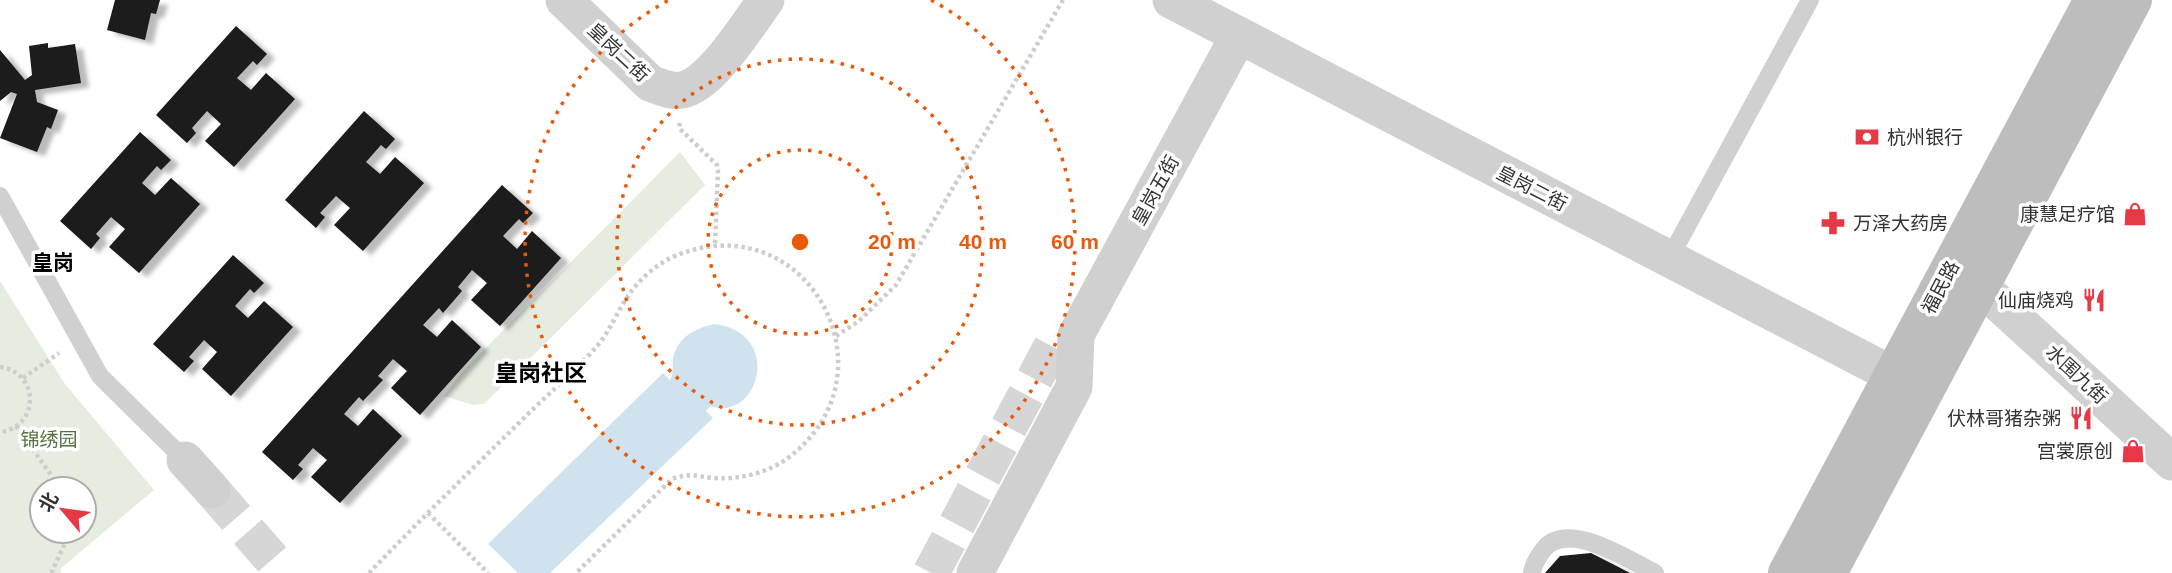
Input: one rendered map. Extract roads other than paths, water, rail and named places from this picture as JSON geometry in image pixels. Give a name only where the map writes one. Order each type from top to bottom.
[{"type":"main road","name":"福民路","points":[[1787,573],[2093,0]]},
{"type":"main road","name":"福民路","points":[[1828,573],[2133,0]]},
{"type":"street","name":"皇岗二街","points":[[564,0],[650,83],[666,90],[681,90],[700,84],[766,0]]},
{"type":"street","name":"皇岗二街","points":[[1171,0],[1892,376]]},
{"type":"street","name":"皇岗五街","points":[[1052,345],[1231,31]]},
{"type":"street","name":"皇岗五街","points":[[975,573],[1074,387],[1076,335],[1231,31]]},
{"type":"street","name":"水围九街","points":[[1981,287],[2172,462]]},
{"type":"street","points":[[186,460],[212,490]]},
{"type":"lane","points":[[1669,259],[1810,0]]},
{"type":"lane","points":[[0,197],[100,376],[186,460]]},
{"type":"lane","points":[[1532,573],[1532,566],[1545,546],[1567,537],[1594,542],[1655,573]]},
{"type":"water","points":[[715,324],[737,331],[750,343],[757,358],[757,375],[751,390],[741,402],[727,408],[710,406],[706,411],[713,418],[550,573],[518,573],[488,544],[663,373],[670,380],[675,351],[683,339],[694,331]]},
{"type":"tunnel","points":[[931,573],[1052,346]]},
{"type":"tunnel","points":[[212,490],[284,573]]},
{"type":"place","name":"杭州银行","points":[[1867,137]]},
{"type":"place","name":"康慧足疗馆","points":[[2135,214]]},
{"type":"place","name":"万泽大药房","points":[[1833,223]]},
{"type":"place","name":"仙庙烧鸡","points":[[2094,300]]},
{"type":"place","name":"伏林哥猪杂粥","points":[[2081,418]]},
{"type":"place","name":"宫裳原创","points":[[2133,451]]},
{"type":"district","name":"皇岗","points":[[53,263]]},
{"type":"district","name":"皇岗社区","points":[[541,373]]},
{"type":"park label","name":"锦绣园","points":[[49,439]]}]
